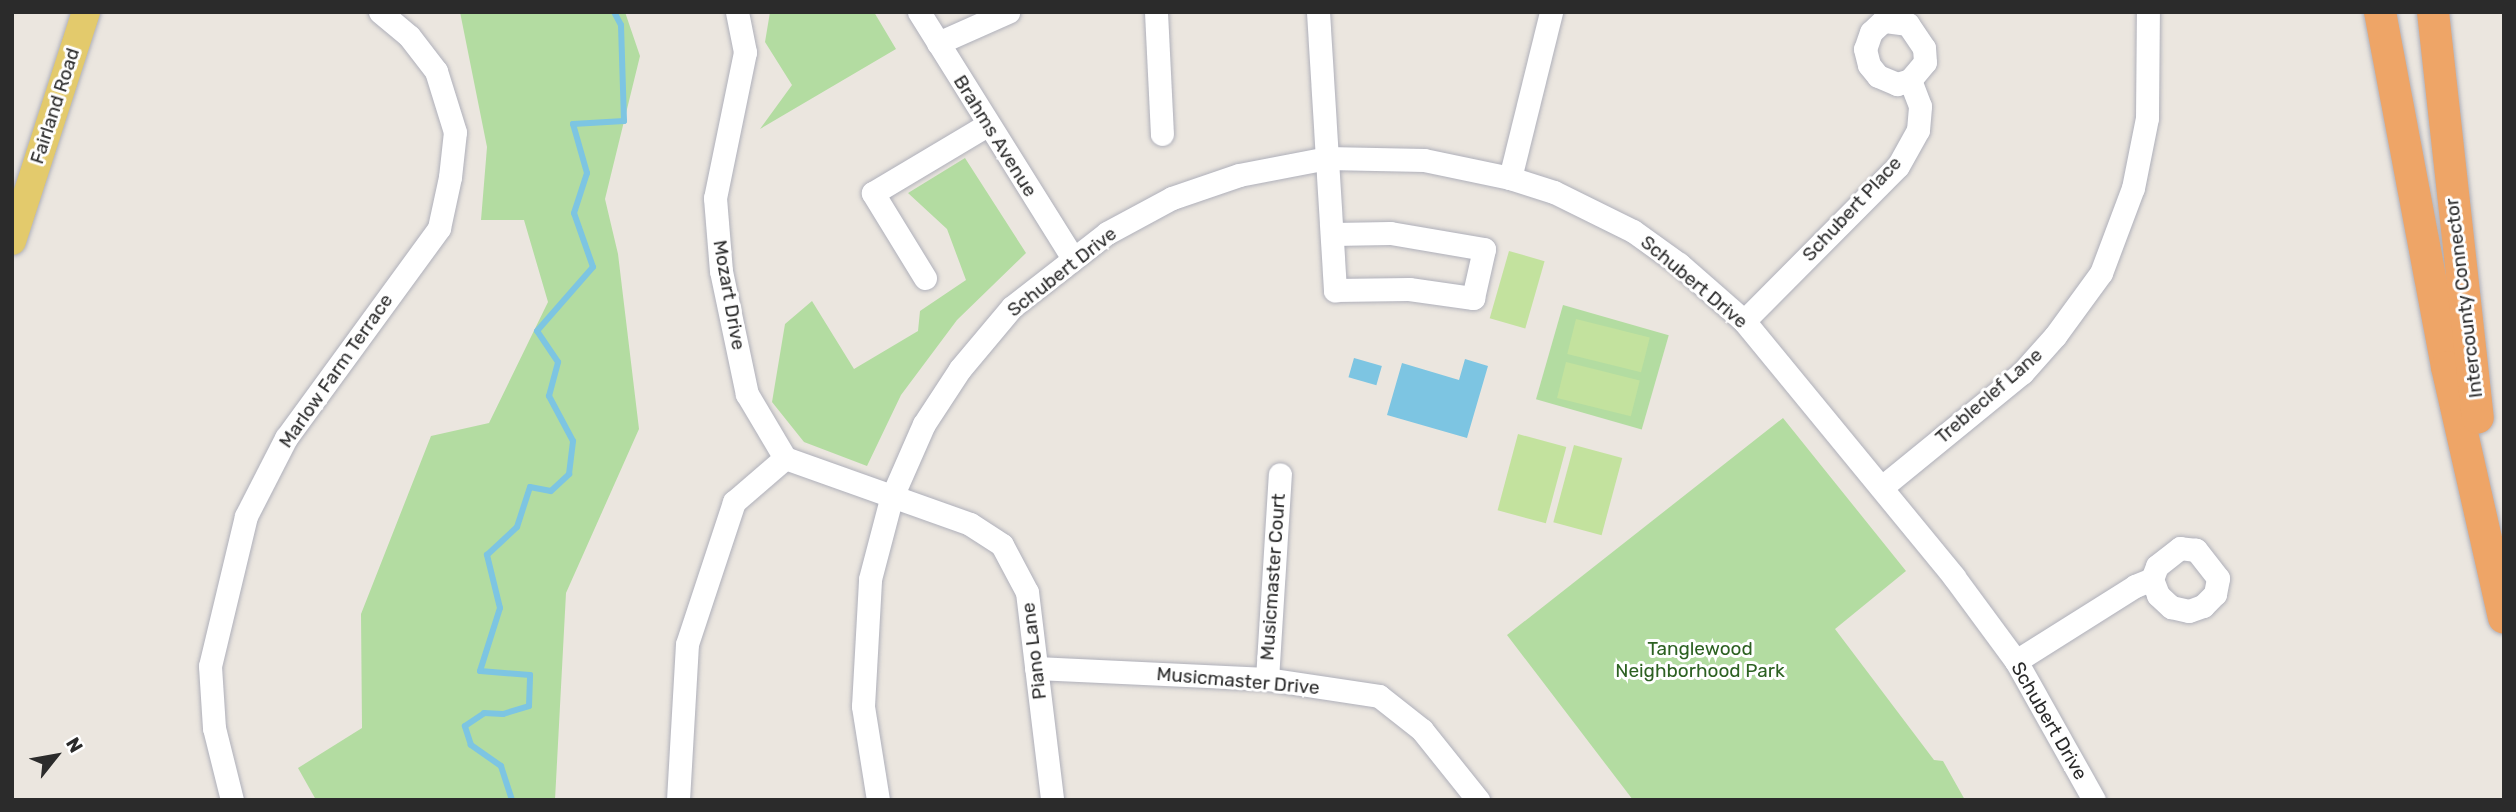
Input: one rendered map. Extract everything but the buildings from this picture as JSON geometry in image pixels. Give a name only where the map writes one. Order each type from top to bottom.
[{"type":"highway","points":[[2380,12],[2447,367],[2504,618]]},
{"type":"highway","name":"Intercounty Connector","points":[[2432,12],[2472,378],[2504,583]]},
{"type":"main road","name":"Fairland Road","points":[[12,241],[86,12]]},
{"type":"street","name":"Marlow Farm Terrace","points":[[232,800],[214,729],[210,666],[246,516],[286,438],[439,228],[450,177],[455,132],[436,71],[409,36],[380,12]]},
{"type":"street","name":"Mozart Drive","points":[[737,12],[745,52],[715,198],[721,271],[747,394],[785,458]]},
{"type":"street","name":"Brahms Avenue","points":[[919,12],[987,125],[1073,258]]},
{"type":"street","points":[[938,43],[1008,12]]},
{"type":"street","points":[[1156,12],[1162,134]]},
{"type":"street","points":[[1318,12],[1335,290],[1409,289],[1473,298],[1484,249],[1403,234],[1333,234]]},
{"type":"street","points":[[1510,178],[1551,12]]},
{"type":"street","name":"Trebleclef Lane","points":[[1882,487],[2022,373],[2055,336],[2101,273],[2133,188],[2147,118],[2148,12]]},
{"type":"street","name":"Schubert Place","points":[[1744,321],[1898,166],[1918,130],[1920,106],[1910,80]]},
{"type":"street","points":[[925,278],[873,193],[987,125]]},
{"type":"street","name":"Schubert Drive","points":[[878,800],[863,706],[863,658],[870,579],[891,499],[924,424],[960,369],[1012,307],[1107,233],[1172,198],[1239,175],[1327,158],[1424,160],[1510,178],[1554,192],[1633,232],[1744,321],[1882,487],[2016,661],[2094,800]]},
{"type":"street","points":[[678,800],[687,644],[734,502],[785,458],[891,499]]},
{"type":"street","name":"Musicmaster Court","points":[[1267,679],[1280,474]]},
{"type":"street","name":"Piano Lane","points":[[891,499],[970,524],[1002,545],[1027,592],[1052,800]]},
{"type":"street","points":[[2016,661],[2152,579]]},
{"type":"street","name":"Musicmaster Drive","points":[[1036,668],[1267,679],[1379,696],[1422,730],[1478,800]]},
{"type":"green space","points":[[460,12],[625,12],[640,56],[605,199],[618,254],[639,429],[566,593],[555,800],[316,800],[298,768],[362,728],[361,614],[431,436],[489,423],[548,302],[524,220],[481,220],[487,147]]},
{"type":"green space","points":[[770,12],[874,12],[896,49],[760,129],[792,85],[765,42]]},
{"type":"green space","points":[[965,158],[1026,253],[957,320],[901,395],[867,466],[804,442],[772,402],[785,324],[812,301],[854,369],[918,331],[920,311],[966,280],[947,229],[908,193]]},
{"type":"green space","points":[[1509,251],[1545,261],[1525,328],[1490,318]]},
{"type":"green space","points":[[1563,305],[1669,335],[1642,430],[1536,399]]},
{"type":"green space","points":[[1576,319],[1650,337],[1641,372],[1567,354]]},
{"type":"green space","points":[[1566,362],[1640,380],[1631,416],[1557,398]]},
{"type":"green space","name":"Tanglewood Neighborhood Park","points":[[1783,418],[1906,571],[1835,629],[1934,760],[1943,761],[1965,800],[1633,800],[1507,635]]},
{"type":"green space","points":[[1518,434],[1566,447],[1546,523],[1498,510]]},
{"type":"green space","points":[[1574,445],[1622,458],[1602,535],[1553,522]]},
{"type":"water","points":[[1354,358],[1382,366],[1376,385],[1348,377]]},
{"type":"water","points":[[1465,359],[1488,366],[1467,438],[1387,415],[1402,363],[1459,380]]},
{"type":"waterway","points":[[512,800],[501,766],[471,745],[465,726],[484,713],[503,714],[529,706],[530,675],[480,671],[500,608],[487,555],[517,527],[530,487],[551,491],[569,474],[573,441],[549,396],[558,362],[537,331],[593,267],[574,213],[587,173],[573,124],[624,121],[621,25],[614,12]]}]
